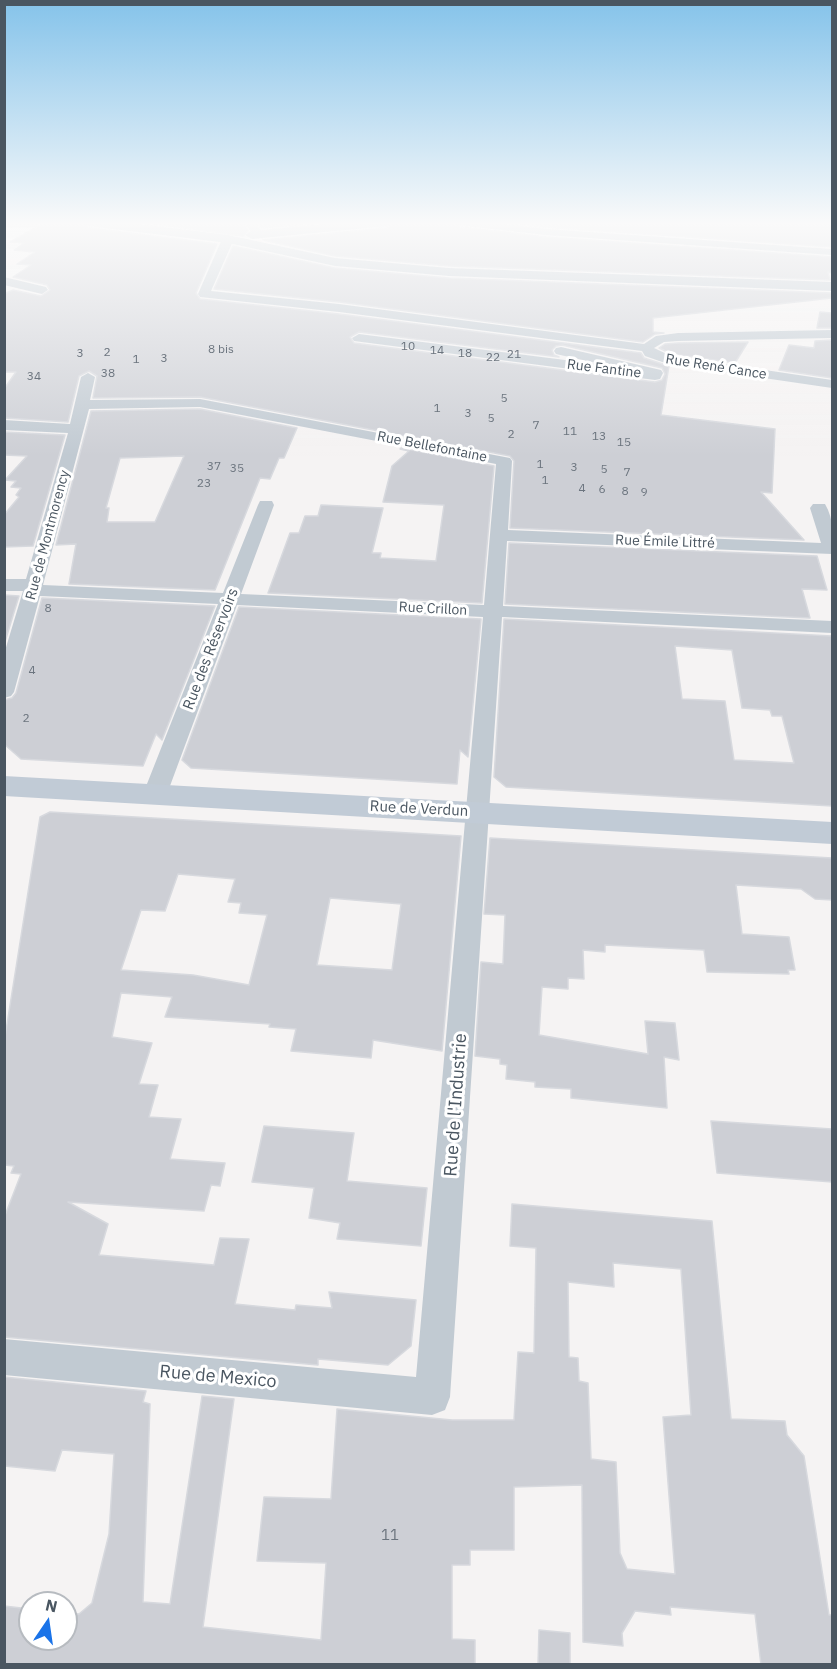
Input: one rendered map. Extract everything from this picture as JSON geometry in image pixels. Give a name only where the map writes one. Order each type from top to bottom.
[{"type":"main road","name":"Rue de Verdun","points":[[4,786],[832,833]]},
{"type":"street","points":[[261,300],[648,349]]},
{"type":"street","name":"Rue René Cance","points":[[832,334],[678,337],[651,343],[648,349],[660,358],[668,360],[832,384]]},
{"type":"street","name":"Rue Fantine","points":[[359,338],[655,376],[656,373],[562,351],[559,346],[574,343],[648,349]]},
{"type":"street","name":"Rue de Montmorency","points":[[4,693],[77,429],[88,377]]},
{"type":"street","name":"Rue Bellefontaine","points":[[82,405],[200,403],[504,460],[477,812]]},
{"type":"street","points":[[4,425],[77,429]]},
{"type":"street","name":"Rue des Réservoirs","points":[[155,794],[266,505]]},
{"type":"street","points":[[819,508],[832,549]]},
{"type":"street","name":"Rue Émile Littré","points":[[498,535],[832,549]]},
{"type":"street","name":"Rue Crillon","points":[[4,585],[832,627]]},
{"type":"street","name":"Rue de l'Industrie","points":[[432,1397],[477,812]]},
{"type":"street","name":"Rue de Mexico","points":[[4,1357],[432,1397]]},
{"type":"building","points":[[4,300],[208,300],[339,314],[641,353],[644,358],[669,366],[661,415],[775,429],[772,493],[761,492],[804,540],[510,528],[514,461],[510,456],[200,397],[93,398],[97,376],[89,371],[79,376],[68,422],[4,418],[4,389],[16,372],[4,372]],"holes":[[[359,332],[559,357],[554,355],[552,350],[562,345],[662,368],[665,374],[662,380],[655,382],[354,343],[350,337]]]},
{"type":"building","points":[[319,300],[815,300],[653,318],[653,332],[664,333],[655,334],[643,342]]},
{"type":"building","points":[[820,312],[832,313],[832,328],[817,328]]},
{"type":"building","points":[[832,340],[832,378],[779,370],[789,345],[814,348],[815,341]]},
{"type":"building","points":[[748,342],[735,363],[672,354],[659,348],[665,344],[678,343]]},
{"type":"building","points":[[200,409],[297,428],[284,458],[279,458],[270,479],[260,478],[215,590],[69,584],[76,544],[56,545],[91,411]],"holes":[[[184,456],[155,522],[107,522],[109,508],[106,508],[120,458]]]},
{"type":"building","points":[[4,432],[65,435],[33,546],[4,547],[4,515],[19,497],[16,495],[21,488],[11,487],[16,481],[5,480],[27,456],[4,455]]},
{"type":"building","points":[[401,448],[494,466],[482,603],[268,593],[290,533],[299,533],[305,516],[318,516],[321,505],[383,508],[372,553],[381,553],[380,558],[436,561],[444,505],[383,502],[392,466],[409,451]]},
{"type":"building","points":[[509,543],[817,556],[827,590],[802,589],[810,618],[505,604]]},
{"type":"building","points":[[4,595],[19,596],[4,645]]},
{"type":"building","points":[[42,598],[215,606],[162,740],[156,734],[143,766],[21,759],[4,744],[4,700],[12,698],[16,693]]},
{"type":"building","points":[[239,607],[481,619],[468,757],[460,750],[457,784],[191,768],[182,760]]},
{"type":"building","points":[[504,619],[832,636],[832,806],[506,787],[494,777]],"holes":[[[675,646],[732,650],[742,708],[770,710],[772,716],[782,716],[794,763],[734,760],[725,701],[682,699]]]},
{"type":"building","points":[[50,812],[461,836],[442,1051],[373,1040],[371,1058],[291,1051],[296,1029],[269,1027],[270,1024],[165,1017],[172,997],[121,993],[112,1037],[152,1043],[139,1084],[158,1085],[149,1117],[181,1119],[170,1159],[225,1163],[220,1186],[211,1185],[204,1211],[68,1202],[108,1224],[99,1255],[214,1265],[220,1238],[249,1239],[235,1304],[295,1310],[296,1305],[332,1308],[329,1292],[416,1300],[411,1346],[388,1365],[318,1359],[318,1365],[4,1337],[4,1218],[21,1174],[11,1173],[14,1166],[4,1165],[4,1043],[40,817]],"holes":[[[178,874],[235,879],[228,902],[241,903],[239,913],[267,915],[249,985],[193,975],[121,970],[141,910],[165,911]],[[330,898],[401,904],[392,970],[317,965]]]},
{"type":"building","points":[[490,838],[832,858],[832,900],[815,899],[801,889],[736,885],[742,934],[789,937],[795,970],[788,970],[789,974],[707,972],[704,950],[605,945],[605,952],[583,950],[584,979],[568,978],[568,989],[542,987],[539,1035],[648,1054],[645,1021],[675,1023],[679,1060],[664,1057],[667,1108],[571,1098],[571,1089],[535,1087],[535,1082],[506,1079],[507,1065],[500,1064],[500,1059],[475,1056],[481,962],[503,964],[505,915],[484,914]]},
{"type":"building","points":[[711,1121],[832,1129],[832,1182],[717,1173]]},
{"type":"building","points":[[264,1126],[354,1133],[347,1181],[427,1188],[421,1246],[337,1239],[340,1223],[309,1218],[314,1188],[252,1182]]},
{"type":"building","points":[[512,1204],[712,1221],[731,1419],[785,1421],[787,1435],[804,1456],[829,1615],[832,1615],[832,1665],[761,1665],[755,1614],[670,1607],[671,1615],[635,1611],[622,1633],[623,1646],[583,1642],[582,1485],[514,1487],[514,1550],[470,1550],[470,1565],[452,1565],[452,1639],[475,1640],[475,1665],[4,1665],[4,1606],[18,1608],[18,1651],[78,1651],[78,1614],[92,1603],[109,1534],[114,1454],[62,1450],[55,1471],[4,1466],[4,1377],[146,1391],[143,1402],[150,1404],[143,1602],[170,1604],[202,1396],[234,1399],[203,1627],[321,1640],[326,1563],[257,1561],[264,1497],[331,1499],[337,1409],[452,1420],[514,1420],[518,1352],[534,1353],[536,1248],[510,1246]],"holes":[[[613,1263],[681,1269],[691,1415],[663,1417],[675,1574],[627,1569],[620,1553],[616,1462],[591,1459],[588,1383],[579,1381],[578,1358],[569,1357],[568,1282],[614,1287]]]},
{"type":"building","points":[[539,1630],[570,1633],[570,1665],[538,1665]]}]
